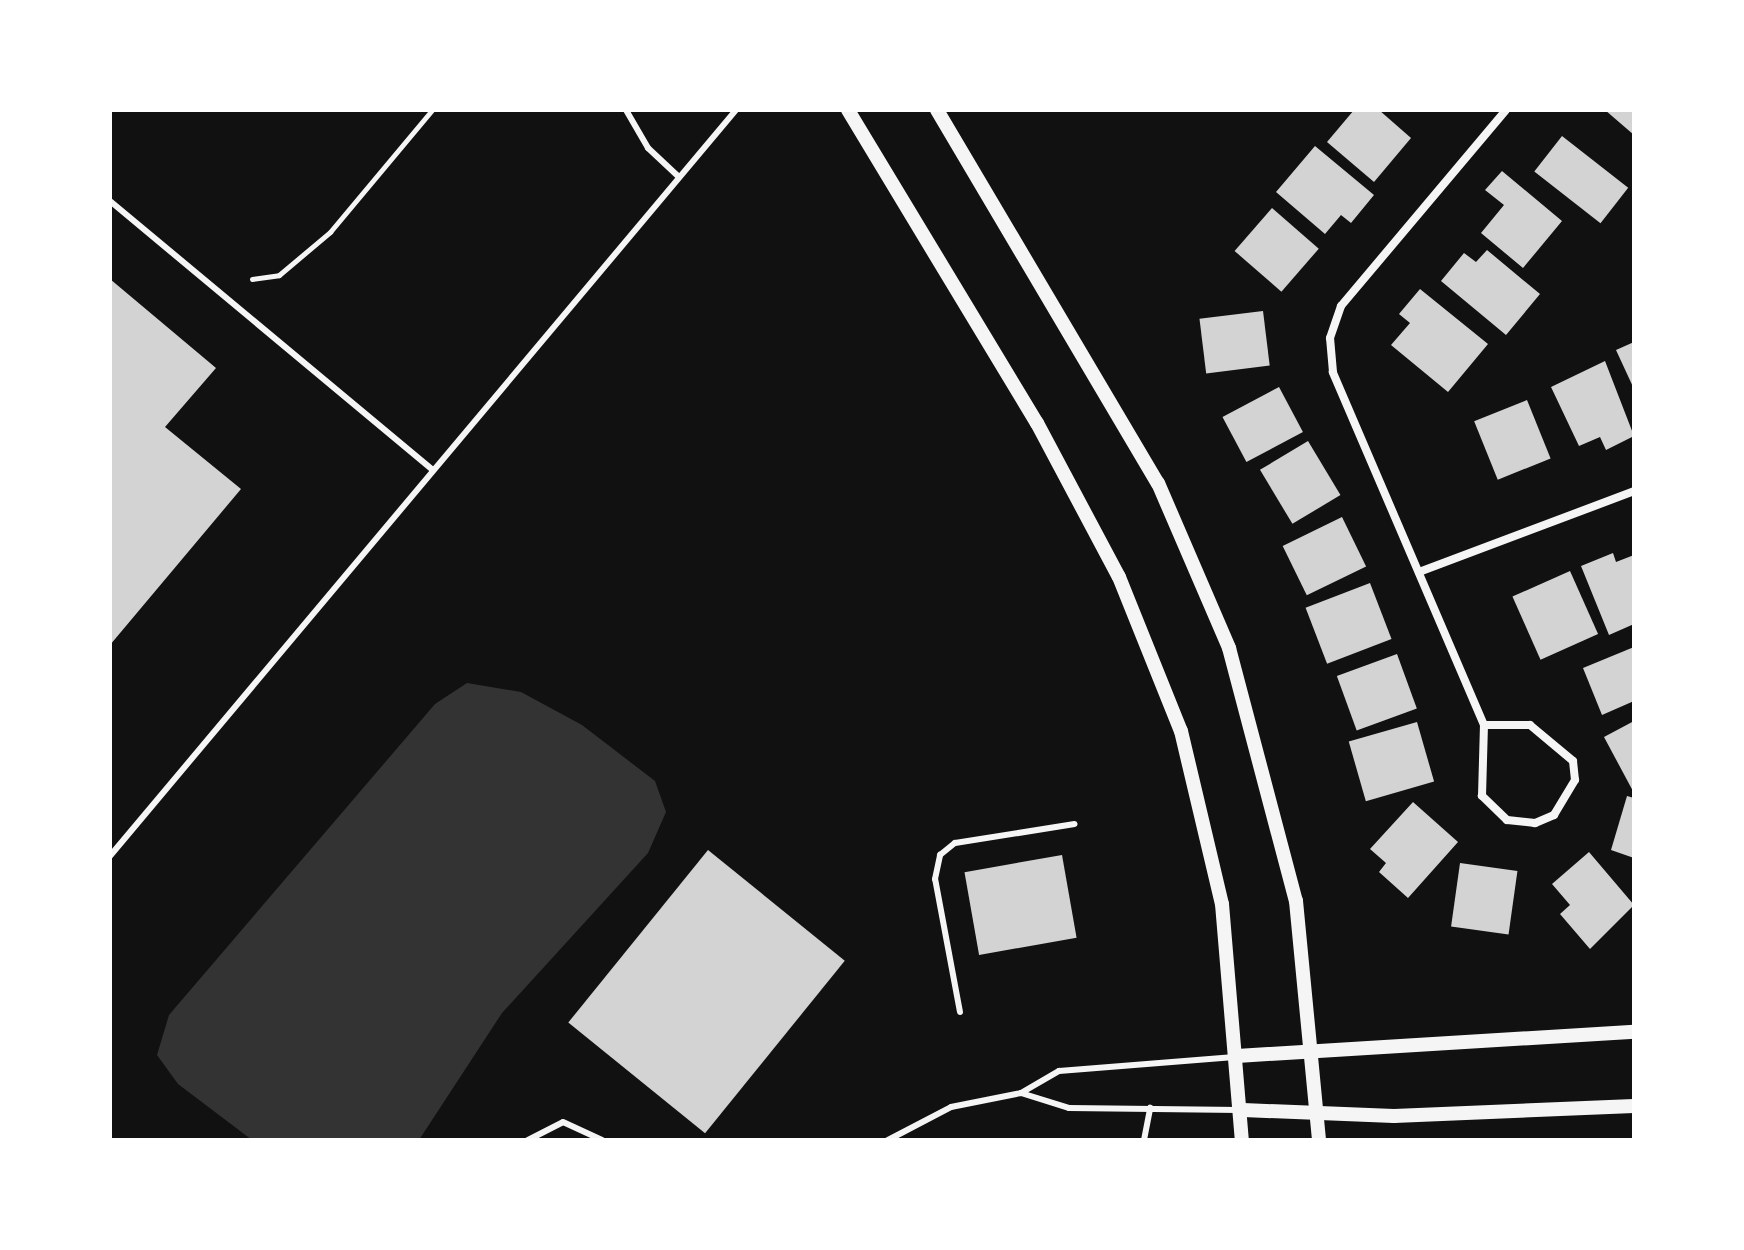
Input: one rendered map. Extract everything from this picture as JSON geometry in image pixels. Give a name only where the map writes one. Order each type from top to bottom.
[{"type":"street","points":[[848,110],[1037,423],[1119,577],[1181,731],[1222,904],[1243,1110],[1242,1140]]},
{"type":"street","points":[[937,110],[1158,483],[1229,648],[1296,901],[1320,1113],[1319,1140]]},
{"type":"street","points":[[1484,725],[1530,725],[1573,761],[1575,780],[1554,815],[1535,823],[1507,820],[1489,807],[1478,769],[1484,725],[1333,372],[1330,338],[1341,306],[1506,110]]},
{"type":"street","points":[[1419,572],[1634,491]]},
{"type":"street","points":[[1237,1056],[1634,1032]]},
{"type":"street","points":[[1243,1110],[1320,1113],[1634,1106]]},
{"type":"lane","points":[[626,110],[648,148],[679,177]]},
{"type":"lane","points":[[110,856],[736,110]]},
{"type":"lane","points":[[110,201],[433,470]]},
{"type":"lane","points":[[960,1012],[935,879],[940,855],[955,843],[1075,824]]},
{"type":"lane","points":[[888,1140],[951,1107],[1021,1093],[1059,1071],[1237,1056]]},
{"type":"lane","points":[[1021,1093],[1069,1108],[1243,1110]]},
{"type":"lane","points":[[1144,1140],[1150,1108]]},
{"type":"lane","points":[[528,1140],[563,1122],[602,1140]]},
{"type":"path","points":[[252,279],[279,275],[330,232],[432,110]]},
{"type":"shaded area","points":[[467,683],[521,692],[582,725],[655,781],[666,812],[648,853],[502,1013],[419,1140],[252,1140],[178,1084],[157,1055],[169,1015],[435,704]]},
{"type":"building","points":[[1354,110],[1379,110],[1411,138],[1374,182],[1327,142]]},
{"type":"building","points":[[1605,110],[1634,110],[1634,135]]},
{"type":"building","points":[[1562,136],[1628,188],[1600,223],[1534,171]]},
{"type":"building","points":[[1315,146],[1374,195],[1351,223],[1341,215],[1325,234],[1276,192]]},
{"type":"building","points":[[1502,171],[1562,221],[1523,268],[1481,233],[1504,205],[1485,190]]},
{"type":"building","points":[[1272,208],[1319,249],[1281,292],[1235,251]]},
{"type":"building","points":[[1487,250],[1540,294],[1506,335],[1441,281],[1464,253],[1476,262]]},
{"type":"building","points":[[110,279],[216,368],[165,427],[241,489],[110,645]]},
{"type":"building","points":[[1420,289],[1488,344],[1448,392],[1391,345],[1410,323],[1399,314]]},
{"type":"building","points":[[1263,311],[1270,366],[1206,373],[1199,319]]},
{"type":"building","points":[[1634,342],[1634,389],[1616,350]]},
{"type":"building","points":[[1605,361],[1634,436],[1606,450],[1600,437],[1579,446],[1551,387]]},
{"type":"building","points":[[1279,387],[1303,432],[1246,462],[1222,417]]},
{"type":"building","points":[[1527,400],[1551,458],[1498,480],[1474,421]]},
{"type":"building","points":[[1308,441],[1340,495],[1292,524],[1260,470]]},
{"type":"building","points":[[1342,517],[1366,566],[1307,595],[1283,546]]},
{"type":"building","points":[[1613,553],[1616,562],[1634,555],[1634,624],[1609,635],[1581,566]]},
{"type":"building","points":[[1570,571],[1598,634],[1541,660],[1512,597]]},
{"type":"building","points":[[1370,583],[1392,639],[1327,664],[1306,608]]},
{"type":"building","points":[[1634,647],[1634,701],[1602,715],[1583,668]]},
{"type":"building","points":[[1397,654],[1417,709],[1357,730],[1337,676]]},
{"type":"building","points":[[1634,721],[1634,793],[1604,737]]},
{"type":"building","points":[[1417,722],[1434,782],[1366,801],[1349,742]]},
{"type":"building","points":[[1627,796],[1634,798],[1634,858],[1611,850]]},
{"type":"building","points":[[1413,802],[1458,842],[1408,898],[1379,872],[1386,863],[1370,849]]},
{"type":"building","points":[[708,850],[845,961],[705,1133],[568,1023]]},
{"type":"building","points":[[1589,852],[1634,905],[1590,949],[1560,914],[1570,905],[1552,884]]},
{"type":"building","points":[[1062,855],[1077,938],[979,955],[965,872]]},
{"type":"building","points":[[1460,863],[1517,871],[1509,934],[1451,926]]}]
